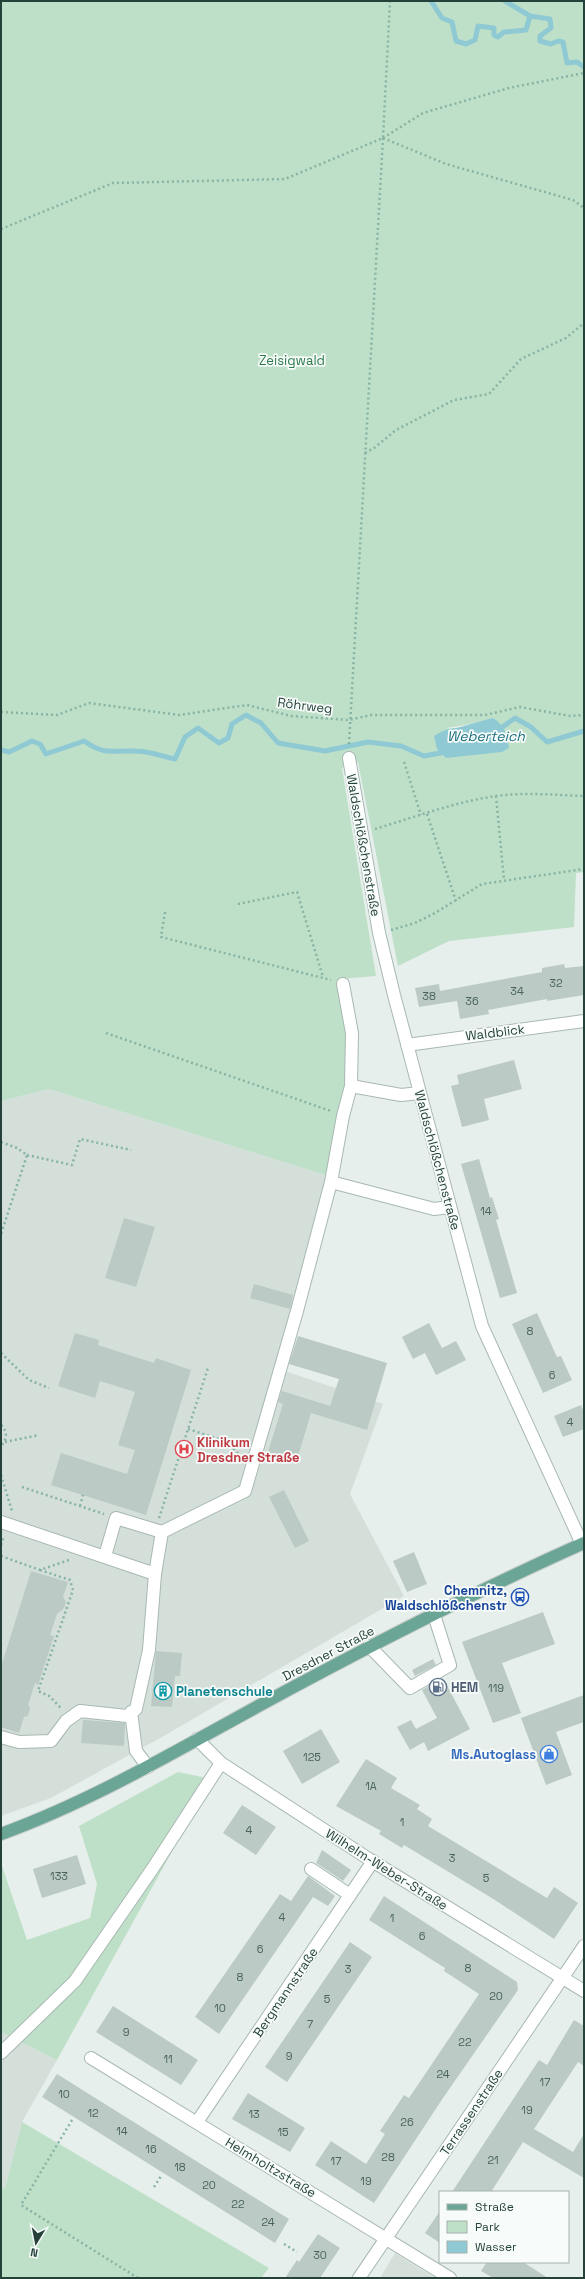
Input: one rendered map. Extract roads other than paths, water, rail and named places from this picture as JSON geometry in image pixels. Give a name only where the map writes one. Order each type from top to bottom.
[{"type":"main road","name":"Dresdner Straße","points":[[1,1834],[47,1818],[148,1767],[369,1646],[583,1543]]},
{"type":"street","name":"Waldschlößchenstraße","points":[[349,758],[379,933],[407,1045],[482,1326],[583,1543]]},
{"type":"street","points":[[105,1556],[116,1518],[158,1531],[245,1491],[297,1311],[331,1182],[343,1116],[351,1086],[352,1033],[343,984]]},
{"type":"street","name":"Waldblick","points":[[407,1045],[584,1021]]},
{"type":"street","points":[[351,1086],[401,1095],[420,1093]]},
{"type":"street","points":[[331,1182],[434,1209],[450,1208]]},
{"type":"street","points":[[1,1522],[155,1574]]},
{"type":"street","points":[[1,1737],[19,1742],[51,1741],[71,1718],[80,1711],[127,1716],[136,1709],[149,1650],[158,1531]]},
{"type":"street","points":[[369,1646],[410,1688],[450,1665],[434,1615]]},
{"type":"street","points":[[131,1712],[136,1751],[148,1767]]},
{"type":"street","name":"Wilhelm-Weber-Straße","points":[[197,1739],[221,1764],[373,1861],[584,1991]]},
{"type":"street","points":[[1,2053],[75,1981],[153,1868],[221,1764]]},
{"type":"street","name":"Bergmannstraße","points":[[197,2122],[373,1861]]},
{"type":"street","points":[[312,1869],[350,1895]]},
{"type":"street","name":"Terrassenstraße","points":[[359,2278],[584,1946]]},
{"type":"street","name":"Helmholtzstraße","points":[[91,2058],[450,2278]]},
{"type":"water","name":"Weberteich","points":[[493,718],[502,727],[507,739],[509,748],[502,752],[446,758],[437,749],[434,736],[439,733]]},
{"type":"waterway","points":[[431,1],[442,18],[452,22],[456,41],[466,44],[475,40],[478,26],[494,28],[494,35],[498,37],[504,32],[526,30],[530,16]]},
{"type":"waterway","points":[[505,1],[530,16],[550,19],[551,28],[540,36],[540,41],[551,44],[558,41],[563,42],[567,63],[577,62],[584,67]]},
{"type":"waterway","points":[[1,750],[9,752],[32,741],[40,744],[46,754],[84,741],[98,749],[108,751],[140,751],[175,759],[185,737],[198,728],[219,743],[228,738],[232,724],[246,715],[261,723],[278,743],[325,751],[368,742],[401,746],[424,756],[446,752]]},
{"type":"waterway","points":[[503,734],[501,728],[515,718],[531,727],[547,742],[584,731]]},
{"type":"place","name":"Klinikum Dresdner Straße","points":[[184,1449]]},
{"type":"place","name":"Chemnitz, Waldschlößchenstr","points":[[520,1597]]},
{"type":"place","name":"HEM","points":[[438,1687]]},
{"type":"place","name":"Planetenschule","points":[[163,1691]]},
{"type":"place","name":"Ms.Autoglass","points":[[549,1754]]},
{"type":"park label","name":"Zeisigwald","points":[[292,360]]}]
